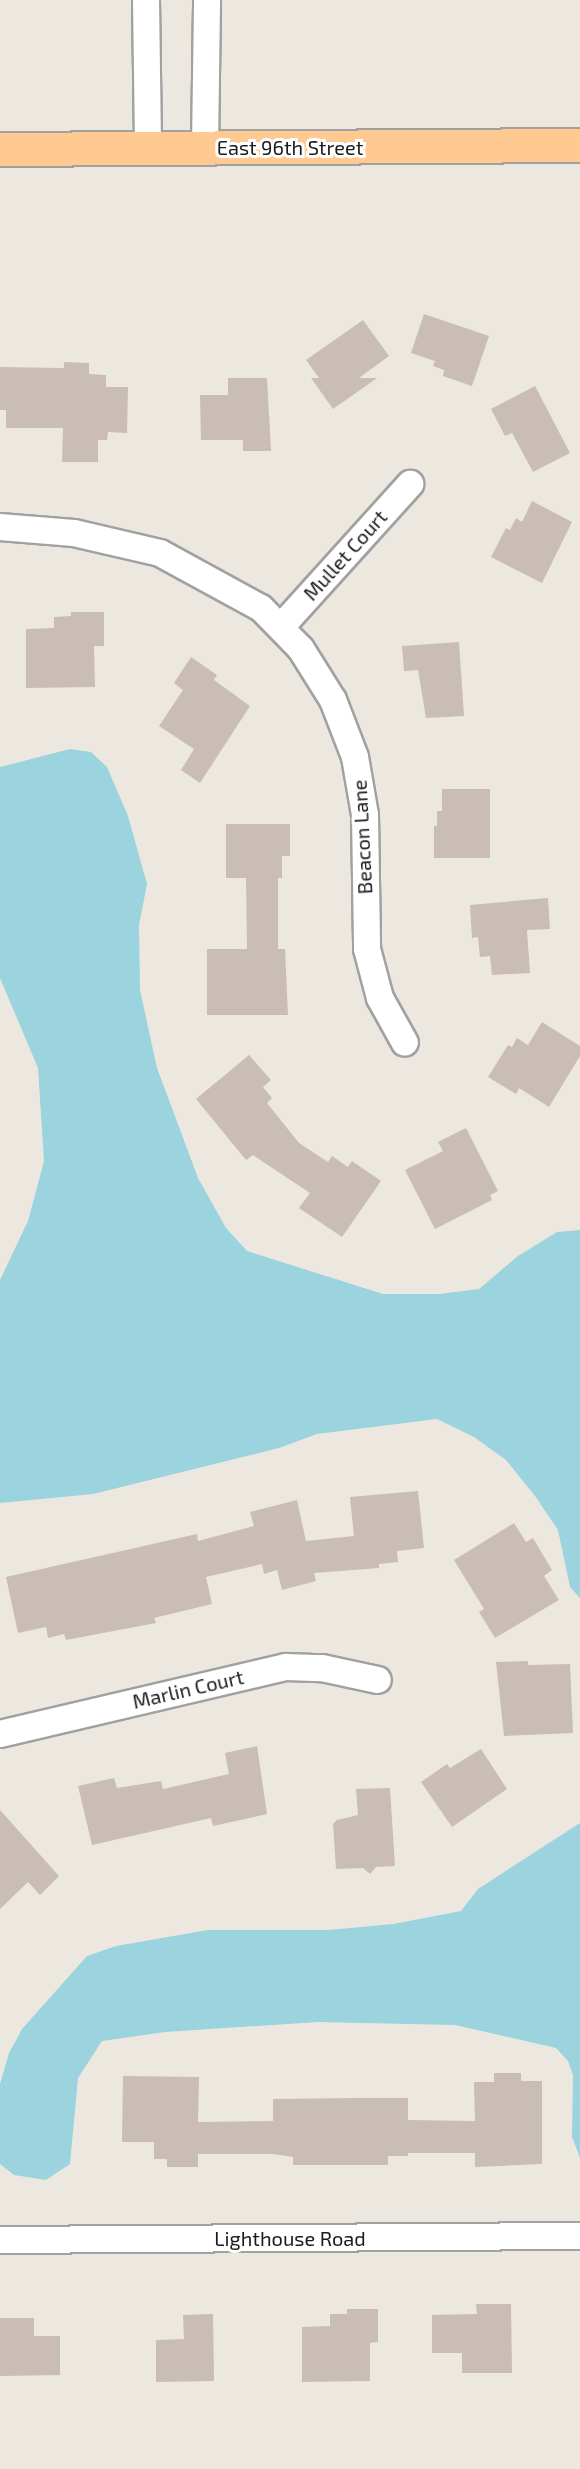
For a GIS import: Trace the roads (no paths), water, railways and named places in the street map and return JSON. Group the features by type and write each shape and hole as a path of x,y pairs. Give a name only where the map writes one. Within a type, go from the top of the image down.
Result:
{"main road":[{"name":"East 96th Street","path":"0,149 580,145"}],"street":[{"path":"146,0 148,148"},
{"path":"205,148 207,0"},
{"name":"Mullet Court","path":"281,627 410,484"},
{"name":"Beacon Lane","path":"0,527 74,533 160,553 240,594 281,627 326,686 354,757 364,815 367,949 381,998 405,1043"},
{"name":"Marlin Court","path":"0,1734 286,1667 322,1668 378,1680"},
{"name":"Lighthouse Road","path":"0,2240 580,2236"}],"water":[{"path":"70,749 91,752 107,767 128,816 147,884 139,925 140,990 157,1068 198,1178 226,1228 247,1251 383,1294 439,1294 479,1289 518,1256 557,1232 580,1230 580,1598 570,1587 558,1530 535,1496 506,1460 474,1437 437,1419 317,1434 279,1448 93,1494 0,1503 0,1280 28,1221 44,1161 38,1068 0,978 0,767"},
{"path":"580,1823 580,2158 572,2137 573,2075 568,2061 556,2048 455,2025 318,2022 165,2032 102,2041 78,2078 70,2164 46,2180 14,2175 0,2164 0,2084 9,2053 22,2029 87,1956 116,1946 208,1930 329,1930 393,1924 461,1911 478,1889"}]}
